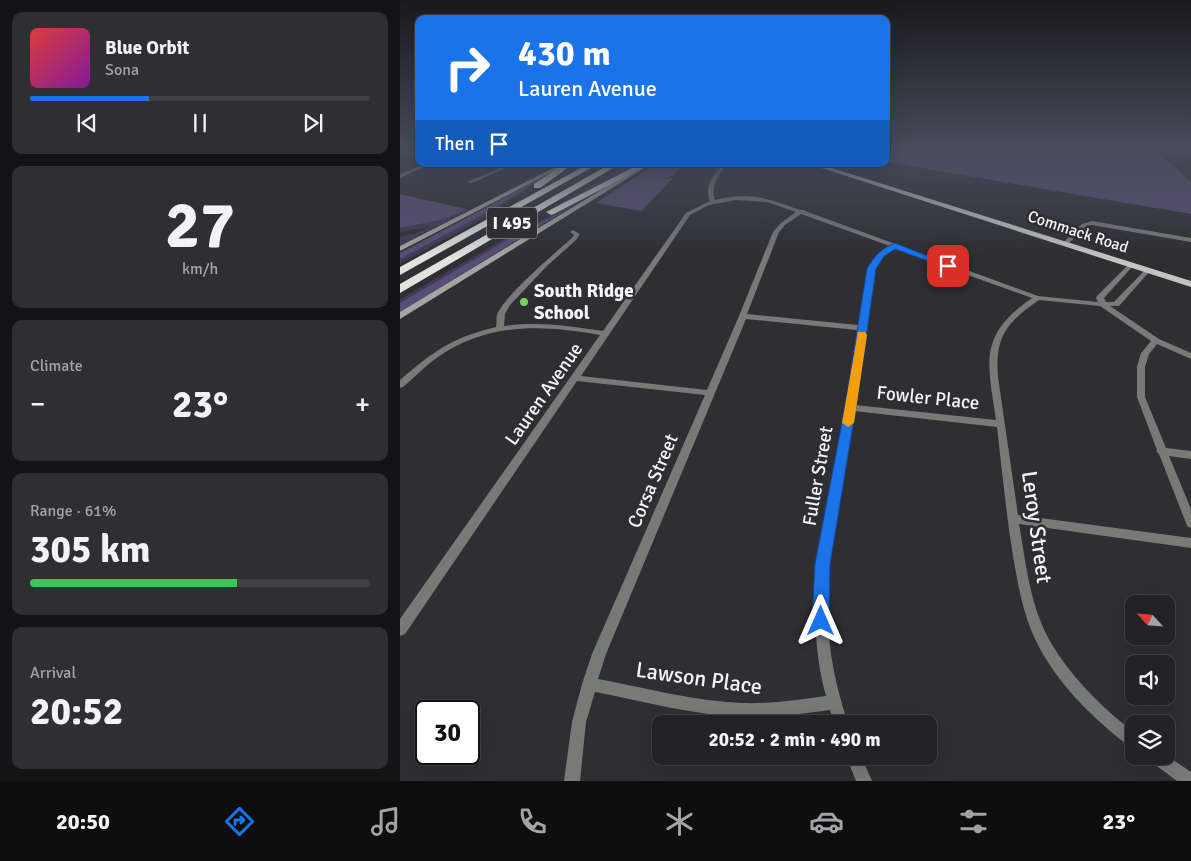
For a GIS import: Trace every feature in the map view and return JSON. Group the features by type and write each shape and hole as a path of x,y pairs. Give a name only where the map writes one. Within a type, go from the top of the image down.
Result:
{"highway":[{"path":"452,243 472,227 515,202 540,184"},
{"name":"I 495","path":"400,272 557,184"},
{"name":"I 495","path":"400,289 581,184"},
{"path":"429,272 606,184"}],"main road":[{"path":"400,249 525,184"},
{"path":"400,316 614,184"},
{"name":"Commack Road","path":"877,184 1191,284"}],"street":[{"path":"711,184 709,193 713,201"},
{"name":"Lauren Avenue","path":"400,630 688,214 713,201 752,198 768,200 1037,298 1063,298 1103,304"},
{"name":"Corsa Street","path":"572,781 579,722 599,654 743,316 776,232 783,224 802,211"},
{"path":"1065,244 1084,225 1092,223 1191,240"},
{"path":"500,327 501,314 506,304 574,239 577,234 574,232"},
{"name":"Fuller Street","path":"838,715 833,702 821,621 820,594 823,564 872,269 875,261 881,254 895,246"},
{"path":"1132,265 1100,298 1103,304 1156,341 1191,356"},
{"path":"1103,304 1116,304 1148,270"},
{"name":"Leroy Street","path":"1037,298 1006,323 994,350 995,382 1012,519 1026,598 1041,637 1063,670 1093,704 1125,733"},
{"path":"743,316 862,328"},
{"path":"400,384 435,355 455,343 500,327 530,324 550,325 606,334"},
{"path":"1156,341 1145,353 1140,382 1141,397 1191,523"},
{"path":"576,378 709,393"},
{"name":"Fowler Place","path":"850,407 1001,424"},
{"path":"1161,451 1191,455"},
{"path":"1012,519 1191,543"},
{"name":"Lawson Place","path":"590,684 710,706 758,710 792,708 833,702"},
{"path":"857,765 864,781"},
{"path":"1168,765 1190,781"}],"shaded area":[{"path":"530,184 534,184 480,220 400,264 400,253"},
{"path":"532,184 484,214 400,259 400,253"},
{"path":"593,184 601,184 547,211"},
{"path":"625,184 667,184 642,211 596,203"},
{"path":"1018,184 1191,184 1191,214"},
{"path":"400,194 466,209 445,219 400,228"},
{"path":"593,194 400,312 400,299 501,241"},
{"path":"466,209 470,210 400,245 400,237 430,227 400,232 400,228 445,219"},
{"path":"567,209 400,312 400,303 521,232"}],"slow traffic":[{"path":"848,423 861,335"}],"place":[{"name":"South Ridge School","path":"524,302"}],"route":[{"path":"821,621 820,594 823,564 872,269 875,261 881,254 895,246 948,266"}]}
